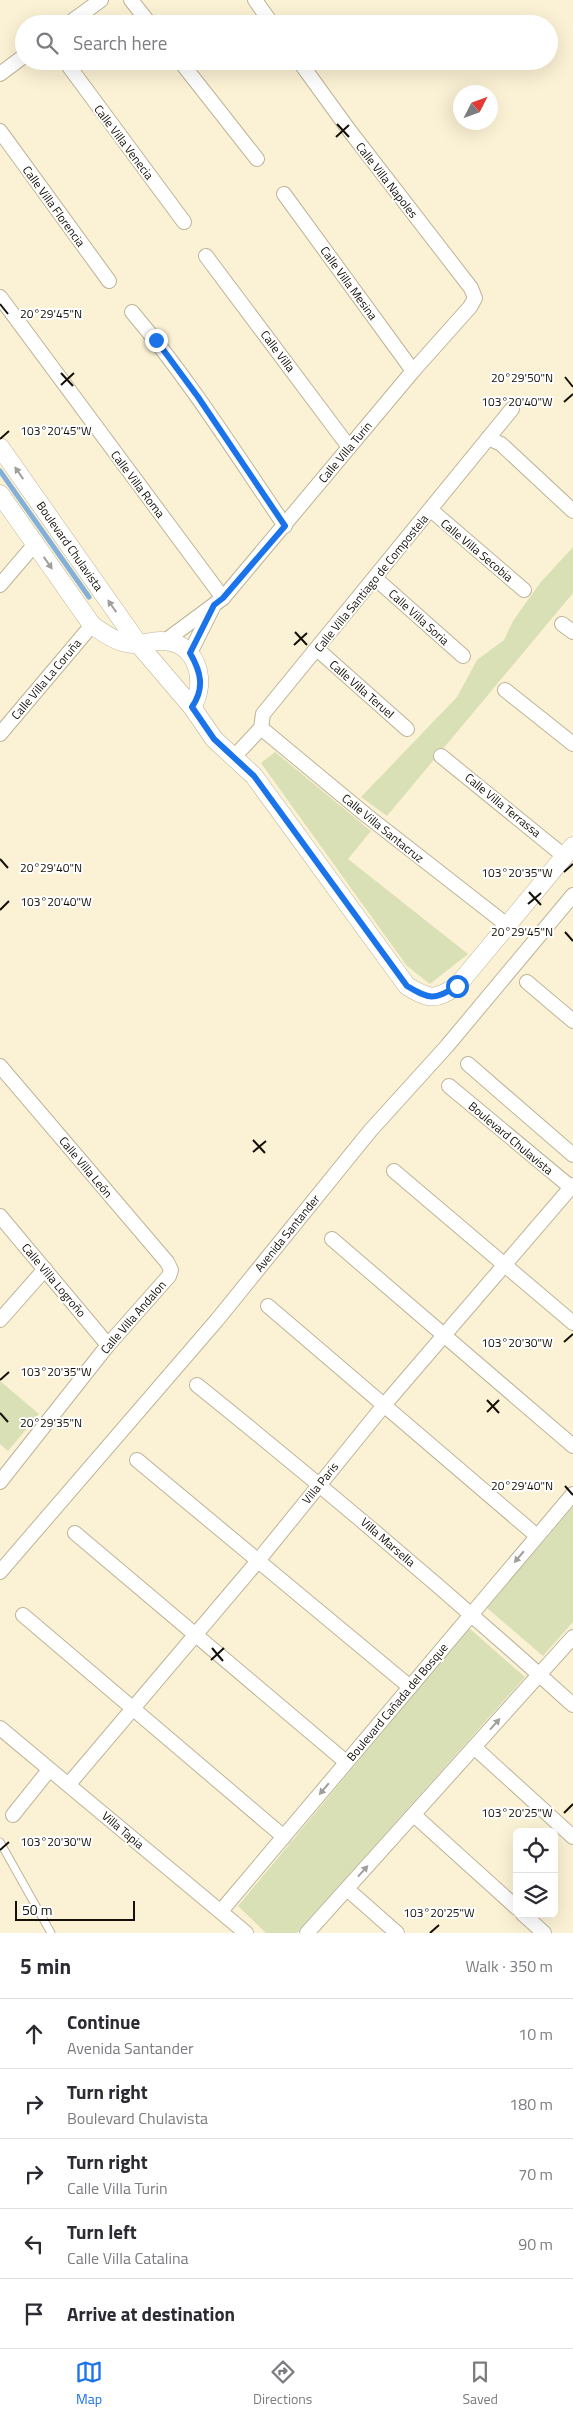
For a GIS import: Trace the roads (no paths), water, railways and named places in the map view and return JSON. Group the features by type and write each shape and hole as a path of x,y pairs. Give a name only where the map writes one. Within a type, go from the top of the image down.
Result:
{"street":[{"path":"80,15 101,0"},
{"path":"131,0 143,15"},
{"path":"255,0 266,15"},
{"path":"0,74 15,63"},
{"name":"Calle Villa Venecia","path":"72,70 184,222"},
{"path":"187,70 257,158"},
{"name":"Calle Villa Napoles","path":"306,70 349,130 471,288 475,298"},
{"name":"Calle Villa Florencia","path":"0,131 109,281"},
{"name":"Calle Villa Mesina","path":"284,194 413,371"},
{"name":"Calle Villa","path":"206,256 349,447"},
{"name":"Calle Villa Roma","path":"0,296 218,602"},
{"name":"Calle Villa Turin","path":"190,653 218,602 285,526 413,371 470,308 475,298"},
{"path":"132,312 156,340 198,397 285,526"},
{"name":"Calle Villa Santiago de Compostela","path":"233,758 261,728 263,714 512,409"},
{"path":"488,438 501,444 573,511"},
{"name":"Boulevard Chulavista","path":"0,447 140,646 192,707 214,739 254,776 407,986 426,997 442,996 457,986 507,925"},
{"path":"0,494 92,625 106,635 121,642 140,646 150,641 165,640 178,645 190,653 198,668 201,684 198,698 192,707"},
{"name":"Calle Villa Secobia","path":"431,510 524,590"},
{"path":"0,585 35,544"},
{"name":"Calle Villa Soria","path":"375,578 463,656"},
{"name":"Calle Villa Turin","path":"165,640 218,602"},
{"name":"Calle Villa La Coruña","path":"0,734 92,625"},
{"name":"Calle Villa Teruel","path":"317,649 407,729"},
{"path":"505,690 573,744"},
{"name":"Calle Villa Santacruz","path":"261,728 366,815 507,925"},
{"name":"Calle Villa Terrassa","path":"441,756 569,851"},
{"path":"507,925 569,851"},
{"name":"Avenida Santander","path":"0,1572 217,1320 370,1131 447,1046 573,894"},
{"path":"527,982 573,1021"},
{"path":"468,1064 573,1155"},
{"name":"Calle Villa León","path":"0,1066 167,1262 171,1270"},
{"name":"Boulevard Chulavista","path":"449,1086 572,1187"},
{"path":"394,1171 573,1323"},
{"name":"Villa Paris","path":"69,1784 257,1562 385,1404 572,1187"},
{"name":"Calle Villa Logroño","path":"0,1216 108,1345"},
{"path":"332,1239 573,1446"},
{"path":"0,1320 45,1269"},
{"name":"Calle Villa Andalon","path":"0,1482 108,1345 169,1276 171,1270"},
{"path":"268,1306 385,1404 537,1536"},
{"name":"Villa Marsella","path":"197,1385 319,1484 471,1614 573,1705"},
{"path":"138,1460 257,1562 410,1687"},
{"name":"Boulevard Cañada del Bosque","path":"221,1911 573,1494"},
{"path":"75,1533 346,1762"},
{"path":"23,1615 134,1707 284,1837"},
{"path":"307,1933 573,1637"},
{"name":"Villa Tapia","path":"0,1728 246,1933"},
{"path":"474,1747 573,1837"},
{"path":"13,1814 49,1770"},
{"path":"414,1815 513,1904"},
{"path":"347,1889 397,1933"},
{"path":"527,1918 544,1933"}],"lane":[{"path":"0,1842 51,1933"}],"waterway":[{"path":"0,471 89,597"}]}
